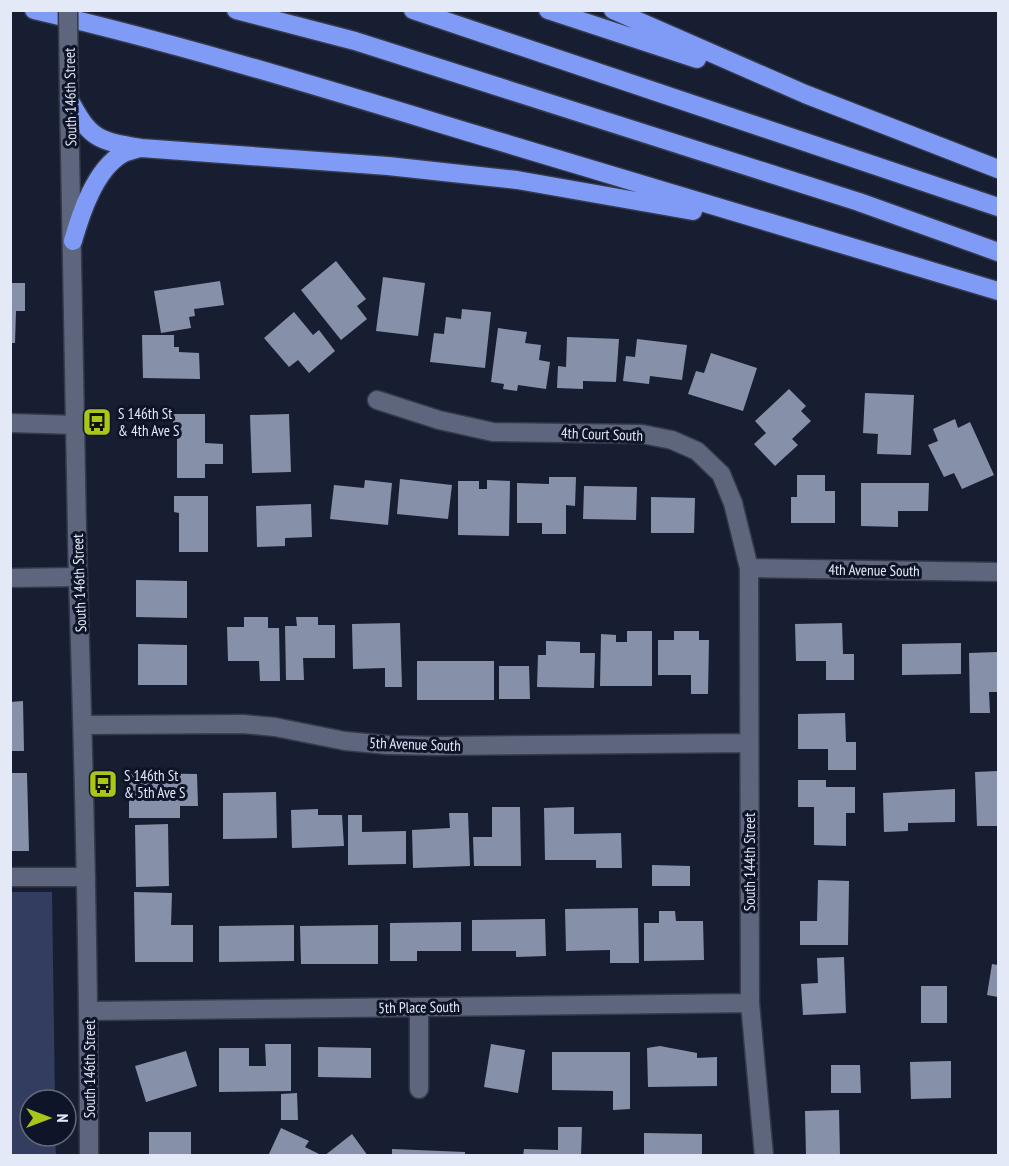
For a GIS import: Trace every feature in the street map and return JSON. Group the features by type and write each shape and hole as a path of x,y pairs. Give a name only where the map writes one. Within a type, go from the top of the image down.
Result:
{"highway":[{"path":"34,10 224,58 772,225 999,291"},
{"path":"236,10 355,41 859,202 999,252"},
{"path":"413,10 999,207"},
{"path":"548,10 805,94"},
{"path":"613,10 805,94 999,169"},
{"path":"69,99 80,119 94,135 108,142 141,148 388,166 517,180 772,225"},
{"path":"73,241 82,210 101,176 121,155 141,148"}],"street":[{"name":"South 146th Street","path":"68,10 78,577 87,877 89,1155"},
{"name":"4th Court South","path":"376,400 439,420 493,432 642,434 672,440 697,452 721,474 733,503 749,568"},
{"path":"10,423 76,425"},
{"name":"4th Avenue South","path":"749,568 999,572"},
{"name":"South 144th Street","path":"749,568 750,1004 764,1155"},
{"path":"10,578 78,577"},
{"name":"5th Avenue South","path":"84,725 243,724 345,741 388,745 748,743"},
{"path":"10,877 87,877"},
{"name":"5th Place South","path":"89,1011 750,1004"},
{"path":"419,1007 419,1089"}],"shaded area":[{"path":"10,892 52,892 55,1088 18,1088 18,1148 56,1148 56,1155 11,1155"}],"building":[{"path":"336,261 366,299 357,306 367,319 341,340 301,290"},
{"path":"383,277 425,283 418,336 376,331"},
{"path":"220,281 224,305 194,309 195,316 189,317 191,328 161,333 154,291"},
{"path":"10,283 25,283 25,311 16,311 15,343 10,343"},
{"path":"462,309 491,312 485,368 430,362 434,333 444,334 446,317 461,319"},
{"path":"294,312 313,335 319,330 335,351 309,373 298,360 289,367 264,338"},
{"path":"498,328 527,332 525,343 541,345 539,360 550,362 546,389 518,385 517,391 503,389 504,384 491,382"},
{"path":"142,335 174,335 174,347 179,347 179,352 199,353 200,379 143,378"},
{"path":"567,337 619,339 616,382 583,381 583,389 557,388 558,366 566,367"},
{"path":"637,339 687,345 682,380 650,376 649,384 623,381 626,356 635,357"},
{"path":"711,353 757,368 743,411 688,394 696,371 704,373"},
{"path":"789,389 806,406 801,411 811,421 792,439 798,445 775,466 754,444 766,433 755,421"},
{"path":"865,393 914,395 911,455 877,454 878,434 863,433"},
{"path":"173,414 205,414 205,443 223,444 223,464 205,464 205,478 177,478 177,433 173,433"},
{"path":"289,414 291,472 252,473 250,415"},
{"path":"955,419 958,428 970,422 994,475 962,489 954,473 944,477 928,445 938,441 933,429"},
{"path":"797,475 825,475 825,491 835,491 835,523 791,523 791,497 797,497"},
{"path":"549,477 576,477 575,506 566,505 566,534 542,534 542,523 517,523 517,483 549,484"},
{"path":"400,479 452,485 448,519 397,514"},
{"path":"365,480 392,483 388,525 330,519 334,485 364,488"},
{"path":"487,480 510,481 509,536 458,535 458,481 479,481 479,489 487,489"},
{"path":"861,483 929,483 928,511 898,511 898,527 861,526"},
{"path":"584,486 637,487 636,520 583,519"},
{"path":"174,496 208,496 208,552 179,552 179,513 174,512"},
{"path":"651,497 695,498 694,533 651,533"},
{"path":"311,504 312,537 285,538 285,546 257,547 256,506"},
{"path":"136,580 187,581 187,618 136,617"},
{"path":"244,617 268,617 268,628 279,628 280,681 260,681 259,661 228,661 227,627 244,627"},
{"path":"296,617 318,617 318,625 335,625 335,658 303,658 304,680 286,680 285,626 297,626"},
{"path":"400,623 402,687 385,687 385,668 353,669 352,624"},
{"path":"842,623 843,654 854,654 854,680 826,680 826,661 796,661 795,624"},
{"path":"627,631 652,631 652,686 600,686 601,634 616,635 616,642 627,642"},
{"path":"674,631 699,631 699,640 709,640 708,694 691,694 691,675 658,675 658,640 674,640"},
{"path":"546,641 580,642 580,653 595,653 594,688 537,687 538,655 546,655"},
{"path":"961,643 961,674 902,675 902,644"},
{"path":"138,644 187,645 187,685 138,685"},
{"path":"998,652 998,692 989,692 990,713 970,713 969,653"},
{"path":"417,661 494,661 494,700 417,700"},
{"path":"499,666 529,666 530,699 499,699"},
{"path":"23,701 24,751 10,751 10,702"},
{"path":"845,713 846,742 856,742 856,770 828,770 828,749 798,749 798,714"},
{"path":"998,771 998,826 977,826 975,772"},
{"path":"10,773 27,773 29,851 10,851"},
{"path":"129,773 197,774 198,806 180,806 180,818 129,818"},
{"path":"798,780 826,780 826,787 855,787 855,813 846,813 846,846 814,845 814,807 798,807"},
{"path":"955,789 955,822 908,823 908,831 884,832 883,793"},
{"path":"276,792 277,838 223,839 223,793"},
{"path":"492,807 520,807 521,866 474,866 473,837 492,837"},
{"path":"574,807 574,834 621,833 622,868 596,868 596,860 545,860 544,808"},
{"path":"318,809 318,815 342,815 344,846 292,848 291,810"},
{"path":"449,813 468,813 470,866 413,868 412,830 450,828"},
{"path":"348,815 362,815 362,832 406,831 406,864 348,865"},
{"path":"168,824 169,886 136,887 135,825"},
{"path":"652,865 690,866 690,886 652,886"},
{"path":"818,880 849,881 848,945 800,945 800,921 817,921"},
{"path":"134,892 172,893 171,925 193,925 193,962 135,962"},
{"path":"638,908 639,963 610,963 610,950 566,951 565,909"},
{"path":"659,911 675,911 676,921 703,921 704,960 644,961 644,923 659,923"},
{"path":"545,919 546,956 516,957 516,951 472,951 472,920"},
{"path":"461,922 461,951 417,951 417,961 390,961 390,923"},
{"path":"294,925 294,961 219,962 219,926"},
{"path":"378,925 378,964 301,964 300,926"},
{"path":"844,957 846,1013 803,1015 801,984 818,983 817,958"},
{"path":"992,964 998,965 998,997 987,995"},
{"path":"921,986 947,986 947,1023 921,1023"},
{"path":"265,1044 291,1044 291,1091 219,1092 219,1048 249,1048 249,1066 266,1066"},
{"path":"491,1044 525,1050 518,1093 484,1087"},
{"path":"660,1046 697,1053 697,1058 717,1057 717,1086 648,1087 647,1048"},
{"path":"318,1047 371,1048 371,1078 318,1077"},
{"path":"186,1051 197,1086 146,1102 135,1066"},
{"path":"552,1052 630,1052 630,1109 613,1110 613,1091 552,1090"},
{"path":"951,1061 951,1098 911,1099 910,1062"},
{"path":"831,1065 860,1065 861,1093 831,1093"},
{"path":"297,1093 298,1120 281,1120 281,1094"},
{"path":"839,1110 840,1156 806,1156 805,1111"},
{"path":"558,1127 582,1127 581,1156 523,1156 524,1149 558,1150"},
{"path":"281,1128 309,1141 305,1147 323,1156 268,1156"},
{"path":"149,1132 191,1132 191,1156 149,1156"},
{"path":"644,1133 702,1134 702,1156 644,1156"},
{"path":"352,1134 368,1156 324,1156"},
{"path":"392,1149 465,1152 465,1156 392,1156"}],"place":[{"name":"S 146th St & 4th Ave S","path":"97,422"},
{"name":"S 146th St & 5th Ave S","path":"103,784"}]}
